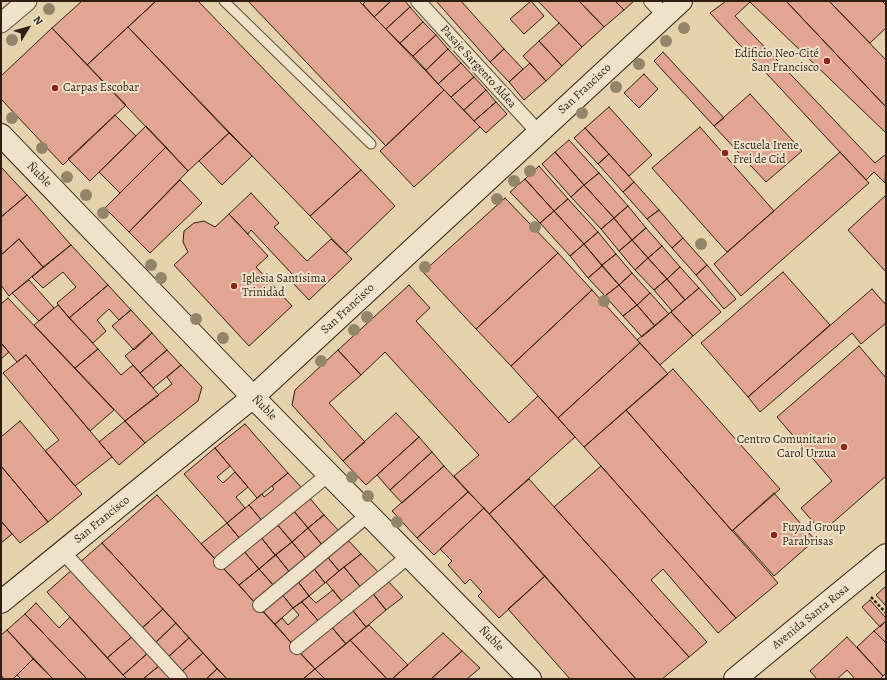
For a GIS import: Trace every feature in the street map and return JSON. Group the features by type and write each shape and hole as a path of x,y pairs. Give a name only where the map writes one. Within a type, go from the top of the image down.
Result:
{"main road":[{"name":"San Francisco","path":"1,602 253,397 538,132 658,8 680,1"},
{"name":"Ñuble","path":"1,135 253,397 530,679"},
{"name":"Avenida Santa Rosa","path":"735,679 886,555"}],"street":[{"path":"1,23 27,1"},
{"name":"Pasaje Sargento Aldea","path":"418,1 538,132"},
{"path":"221,562 329,474"},
{"path":"260,605 369,514"},
{"path":"63,552 180,679"},
{"path":"297,647 409,556"}],"lane":[{"path":"224,1 371,144"}],"path":[{"path":"874,600 886,613"}],"building":[{"path":"82,1 156,1 87,65 52,28"},
{"path":"156,1 198,1 361,170 310,216 128,27"},
{"path":"248,1 359,1 444,90 386,146"},
{"path":"366,1 391,1 374,17 363,4"},
{"path":"391,1 405,1 410,7 386,29 374,17"},
{"path":"436,1 461,1 504,49 490,62"},
{"path":"531,1 544,16 524,34 510,19"},
{"path":"538,1 579,1 604,27 582,47"},
{"path":"615,1 624,10 604,27 580,2"},
{"path":"615,1 634,1 624,10"},
{"name":"Edificio Neo-Cité San Francisco","path":"726,1 786,1 886,107 886,133 750,2 735,16 875,163 886,154 885,183 874,172 866,180 710,13"},
{"path":"786,1 829,1 886,60 886,107"},
{"path":"829,1 882,1 886,5 886,28 870,43"},
{"path":"410,7 423,22 400,43 386,29"},
{"path":"423,22 436,35 413,56 400,43"},
{"path":"559,23 582,47 562,66 539,41"},
{"path":"128,27 229,133 188,171 87,65"},
{"name":"Carpas Escobar","path":"52,28 126,105 63,165 1,99 1,76"},
{"path":"436,35 448,49 426,70 413,56"},
{"path":"539,41 562,66 546,81 523,56"},
{"path":"448,49 461,63 438,84 426,70"},
{"path":"504,49 523,69 509,82 490,62"},
{"path":"663,52 724,118 714,126 654,61"},
{"path":"461,63 474,77 451,97 438,84"},
{"path":"530,63 546,81 524,100 509,82"},
{"path":"644,74 658,89 639,108 624,93"},
{"path":"474,77 486,90 464,110 451,97"},
{"path":"444,90 480,127 414,187 380,151"},
{"path":"486,90 496,102 474,121 464,110"},
{"path":"750,94 802,151 766,182 714,126"},
{"path":"496,102 507,114 486,133 474,121"},
{"path":"609,107 652,155 629,176 585,128"},
{"path":"115,115 136,136 90,181 68,159"},
{"path":"146,126 166,147 120,193 99,172"},
{"path":"700,127 774,211 727,252 652,168"},
{"path":"585,128 609,154 598,164 574,138"},
{"path":"229,133 252,156 222,185 199,161"},
{"path":"569,140 599,173 584,185 555,152"},
{"path":"166,147 188,171 129,232 105,208"},
{"path":"555,152 584,185 571,197 542,164"},
{"path":"840,152 869,183 741,296 714,264"},
{"path":"609,154 634,182 623,192 598,164"},
{"path":"539,166 568,199 554,211 525,179"},
{"path":"1,167 27,195 1,217"},
{"path":"361,170 395,206 346,253 310,216"},
{"path":"599,173 628,206 614,218 584,185"},
{"path":"525,179 554,211 540,223 510,192"},
{"path":"180,180 202,203 150,253 129,232"},
{"path":"634,182 659,210 647,219 623,192"},
{"path":"584,185 614,218 601,229 571,197"},
{"path":"251,193 279,223 274,227 307,261 331,239 352,259 309,300 289,279 293,275 251,230 248,234 229,214"},
{"path":"27,195 71,245 43,267 19,239 1,255 1,217"},
{"path":"886,195 886,272 848,230"},
{"path":"505,198 558,253 476,329 423,272"},
{"path":"568,199 598,232 584,244 554,211"},
{"path":"628,206 646,228 632,240 614,218"},
{"path":"659,210 683,238 672,248 647,219"},
{"path":"554,211 584,244 570,256 540,223"},
{"name":"Iglesia Santísima Trinidad","path":"229,214 268,256 256,267 292,306 249,346 174,265 188,252 183,242 184,231 194,223 204,221 215,227"},
{"path":"614,218 632,240 619,251 601,229"},
{"path":"646,228 662,246 648,258 632,240"},
{"path":"598,232 616,254 602,265 584,244"},
{"path":"683,238 707,265 696,275 672,248"},
{"path":"19,239 43,267 9,296 1,285 1,255"},
{"path":"632,240 648,258 635,270 619,251"},
{"path":"584,244 602,266 588,278 570,256"},
{"path":"71,245 108,285 69,318 57,303 76,287 63,272 43,288 32,277"},
{"path":"662,246 680,267 667,279 648,258"},
{"path":"558,253 592,290 511,366 476,329"},
{"path":"616,254 632,273 619,285 602,265"},
{"path":"648,258 667,279 654,290 635,270"},
{"path":"707,265 736,299 724,309 696,275"},
{"path":"602,266 619,285 605,296 588,278"},
{"path":"680,267 699,288 685,300 667,279"},
{"path":"783,272 830,325 748,397 701,343"},
{"path":"632,273 650,293 637,305 619,285"},
{"path":"667,279 685,300 672,311 654,290"},
{"path":"29,280 54,308 39,321 12,293"},
{"path":"108,285 131,310 119,320 109,309 97,320 106,331 93,343 69,318"},
{"path":"409,285 430,308 416,321 509,423 538,396 575,437 489,514 454,476 479,455 385,352 361,375 338,350"},
{"path":"619,285 637,305 623,316 605,296"},
{"path":"699,288 721,312 693,336 671,312"},
{"path":"872,289 886,305 886,323 861,344 852,333 760,412 748,397"},
{"path":"592,290 640,343 558,418 511,366"},
{"path":"650,293 669,314 655,326 637,305"},
{"path":"8,298 114,410 90,431 26,355 17,362 1,343 1,304"},
{"path":"58,305 98,349 75,368 34,325"},
{"path":"637,305 655,326 642,337 623,316"},
{"path":"131,310 152,333 134,350 112,326"},
{"path":"671,312 693,336 660,365 637,340"},
{"path":"152,333 167,350 140,373 125,356"},
{"path":"1,343 9,352 1,359"},
{"path":"640,343 668,374 584,447 558,418"},
{"name":"Centro Comunitario Carol Urzua","path":"859,346 886,378 886,476 822,532 801,508 832,481 777,417"},
{"path":"98,349 121,375 133,365 159,395 125,421 75,368"},
{"path":"167,350 181,365 153,388 140,373"},
{"path":"338,350 361,375 329,403 365,442 343,461 292,405 295,390"},
{"path":"26,355 112,457 75,486 45,451 59,440 3,373"},
{"path":"181,365 202,387 198,401 145,443 125,421 172,384 167,377"},
{"path":"673,369 780,489 732,531 626,410"},
{"path":"626,410 778,583 736,618 584,447"},
{"path":"396,413 419,437 366,485 343,461"},
{"path":"20,421 82,494 48,522 1,466 1,437"},
{"path":"125,421 145,443 119,465 99,442"},
{"path":"245,424 288,473 257,498 215,448"},
{"path":"419,437 432,452 390,490 377,475"},
{"path":"215,448 230,466 217,477 223,483 235,472 248,487 236,497 245,508 227,523 184,474"},
{"path":"432,452 444,466 402,503 390,490"},
{"path":"1,466 48,522 20,543 1,521"},
{"path":"444,466 468,492 417,538 392,511"},
{"path":"601,466 736,618 718,633 663,569 651,580 707,642 689,657 554,507"},
{"path":"288,473 303,489 263,522 249,505 262,494 264,497 274,489 272,486"},
{"path":"529,479 689,657 662,679 636,679 489,514"},
{"path":"468,492 484,508 434,555 417,538"},
{"name":"Fuyad Group Parabrisas","path":"774,493 815,540 774,576 733,530"},
{"path":"157,495 315,669 303,679 227,679 102,543"},
{"path":"308,496 324,515 308,528 292,509"},
{"path":"249,505 263,522 241,540 227,523"},
{"path":"484,508 545,576 499,618 478,596 482,592 470,579 465,584 448,565 452,561 440,549"},
{"path":"292,509 308,528 292,542 276,523"},
{"path":"324,515 341,533 324,547 308,528"},
{"path":"1,521 12,534 1,543"},
{"path":"227,523 241,540 216,560 201,544"},
{"path":"276,523 292,542 275,555 260,536"},
{"path":"308,528 324,547 308,561 292,542"},
{"path":"260,536 275,555 259,569 243,550"},
{"path":"346,538 361,554 339,571 325,554"},
{"path":"292,542 308,561 291,574 276,555"},
{"path":"102,543 163,609 141,629 79,563"},
{"path":"243,550 259,569 239,585 222,567"},
{"path":"325,554 339,571 325,583 312,566"},
{"path":"361,554 382,576 363,590 344,567"},
{"path":"276,555 291,574 275,587 259,569"},
{"path":"312,566 325,583 309,596 296,579"},
{"path":"344,567 363,590 345,605 326,582"},
{"path":"73,569 134,635 107,658 47,592"},
{"path":"259,569 275,587 256,604 239,585"},
{"path":"545,576 636,679 570,679 508,609"},
{"path":"385,578 403,597 386,610 370,590"},
{"path":"296,579 309,596 293,608 280,592"},
{"path":"886,586 886,606 876,595"},
{"path":"333,590 345,605 322,625 302,602 309,596 316,603"},
{"path":"370,590 386,610 366,627 350,607"},
{"path":"280,592 293,608 275,624 260,608"},
{"path":"870,600 886,618 886,621 880,627 862,607"},
{"path":"302,602 322,625 295,647 275,624 282,618 288,625 299,615 293,608"},
{"path":"36,603 59,628 70,617 127,679 87,679 25,614"},
{"path":"350,607 366,627 346,644 329,624"},
{"path":"163,609 176,623 154,644 141,629"},
{"path":"25,614 87,679 53,679 7,630"},
{"path":"886,621 886,643 874,631"},
{"path":"176,623 189,638 167,658 154,644"},
{"path":"329,624 346,644 315,669 297,650"},
{"path":"369,625 408,665 392,679 387,679 350,640"},
{"path":"7,630 33,659 13,679 4,679 1,675 1,635"},
{"path":"874,631 886,643 886,673 883,676 857,647"},
{"path":"443,633 462,651 431,679 392,679"},
{"path":"134,635 149,652 123,675 107,658"},
{"path":"847,637 883,676 880,679 855,679 847,670 837,679 817,679 810,671"},
{"path":"189,638 203,653 180,673 167,658"},
{"path":"350,640 387,679 325,679 315,669"},
{"path":"462,651 480,668 467,679 431,679"},
{"path":"149,652 160,665 143,679 127,679 123,675"},
{"path":"203,653 217,669 206,679 185,679 180,673"},
{"path":"33,659 53,679 21,679 17,675"},
{"path":"160,665 172,679 143,679"},
{"path":"217,669 227,679 206,679"},
{"path":"315,669 325,679 303,679"}],"place":[{"name":"Edificio Neo-Cité San Francisco","path":"827,61"},
{"name":"Carpas Escobar","path":"55,88"},
{"name":"Escuela Irene Frei de Cid","path":"725,153"},
{"name":"Iglesia Santísima Trinidad","path":"234,286"},
{"name":"Centro Comunitario Carol Urzua","path":"844,447"},
{"name":"Fuyad Group Parabrisas","path":"774,535"}]}
